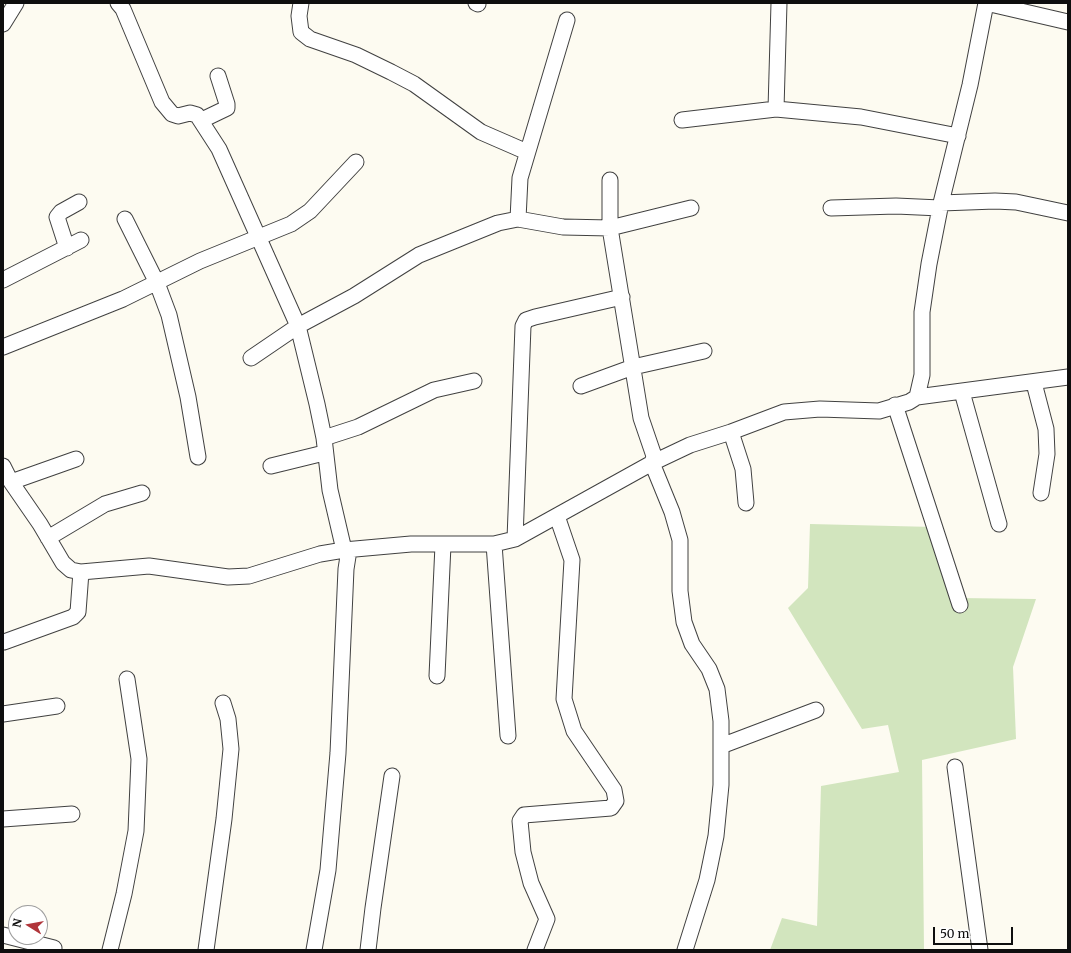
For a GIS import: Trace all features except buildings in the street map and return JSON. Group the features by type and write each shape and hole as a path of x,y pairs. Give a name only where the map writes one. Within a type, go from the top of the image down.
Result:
{"street":[{"path":"3,24 16,3"},
{"path":"118,3 123,9 162,102 172,114 178,116 190,113 197,115 202,120 219,149 298,326 303,343 324,445 330,490 347,550 338,753 328,870 314,950"},
{"path":"301,3 299,16 300,32 310,39 356,55 391,72 414,84 481,132 527,152"},
{"path":"776,109 779,3"},
{"path":"917,397 922,375 922,312 940,206 958,136 986,3 1068,22"},
{"path":"518,219 520,178 567,20"},
{"path":"202,120 226,108 227,104 218,76"},
{"path":"682,120 776,109 861,117 958,136"},
{"path":"3,347 124,299 200,261 291,224 310,211 356,162"},
{"path":"610,180 610,228 641,418 654,456 652,464 672,512 680,540 680,591 684,622 692,644 709,669 717,689 721,721 721,785 716,836 707,880 685,950"},
{"path":"831,208 940,206 995,201 1016,202 1068,212"},
{"path":"67,248 57,217 61,212 79,202"},
{"path":"251,358 298,326 354,296 419,255 483,229 518,219 563,227 610,228 691,208"},
{"path":"125,219 157,283 169,315 188,397 198,456"},
{"path":"3,280 81,240"},
{"path":"515,539 522,326 526,320 535,316 622,297"},
{"path":"581,386 633,367 704,351"},
{"path":"3,466 11,482 63,563 71,570 81,572 149,566 228,577 249,576 320,554 347,550 410,544 494,544 515,539 652,464 690,445 731,432 784,412 820,409 879,410 910,402 917,397 1034,383 1068,377"},
{"path":"271,466 324,445 434,390 474,381"},
{"path":"1034,383 1046,429 1046,454 1041,493"},
{"path":"962,392 999,524"},
{"path":"895,405 960,605"},
{"path":"731,432 743,469 746,503"},
{"path":"11,482 76,459"},
{"path":"48,538 105,504 142,493"},
{"path":"535,950 547,919 531,883 523,852 520,821 524,816 611,808 616,801 614,790 574,731 564,699 572,560 557,516"},
{"path":"494,544 508,736"},
{"path":"437,676 442,545"},
{"path":"4,642 73,617 78,612 81,572"},
{"path":"110,950 124,894 136,832 139,759 127,679"},
{"path":"206,950 224,819 231,749 228,719 223,703"},
{"path":"3,714 57,706"},
{"path":"721,746 816,710"},
{"path":"955,766 980,950"},
{"path":"368,950 392,776"},
{"path":"3,819 72,814"},
{"path":"3,935 54,948"}],"green space":[{"path":"810,524 934,527 959,598 1036,599 1013,667 1016,739 922,760 924,950 770,950 782,918 817,926 821,786 899,772 888,725 862,729 788,608 808,588"}]}
